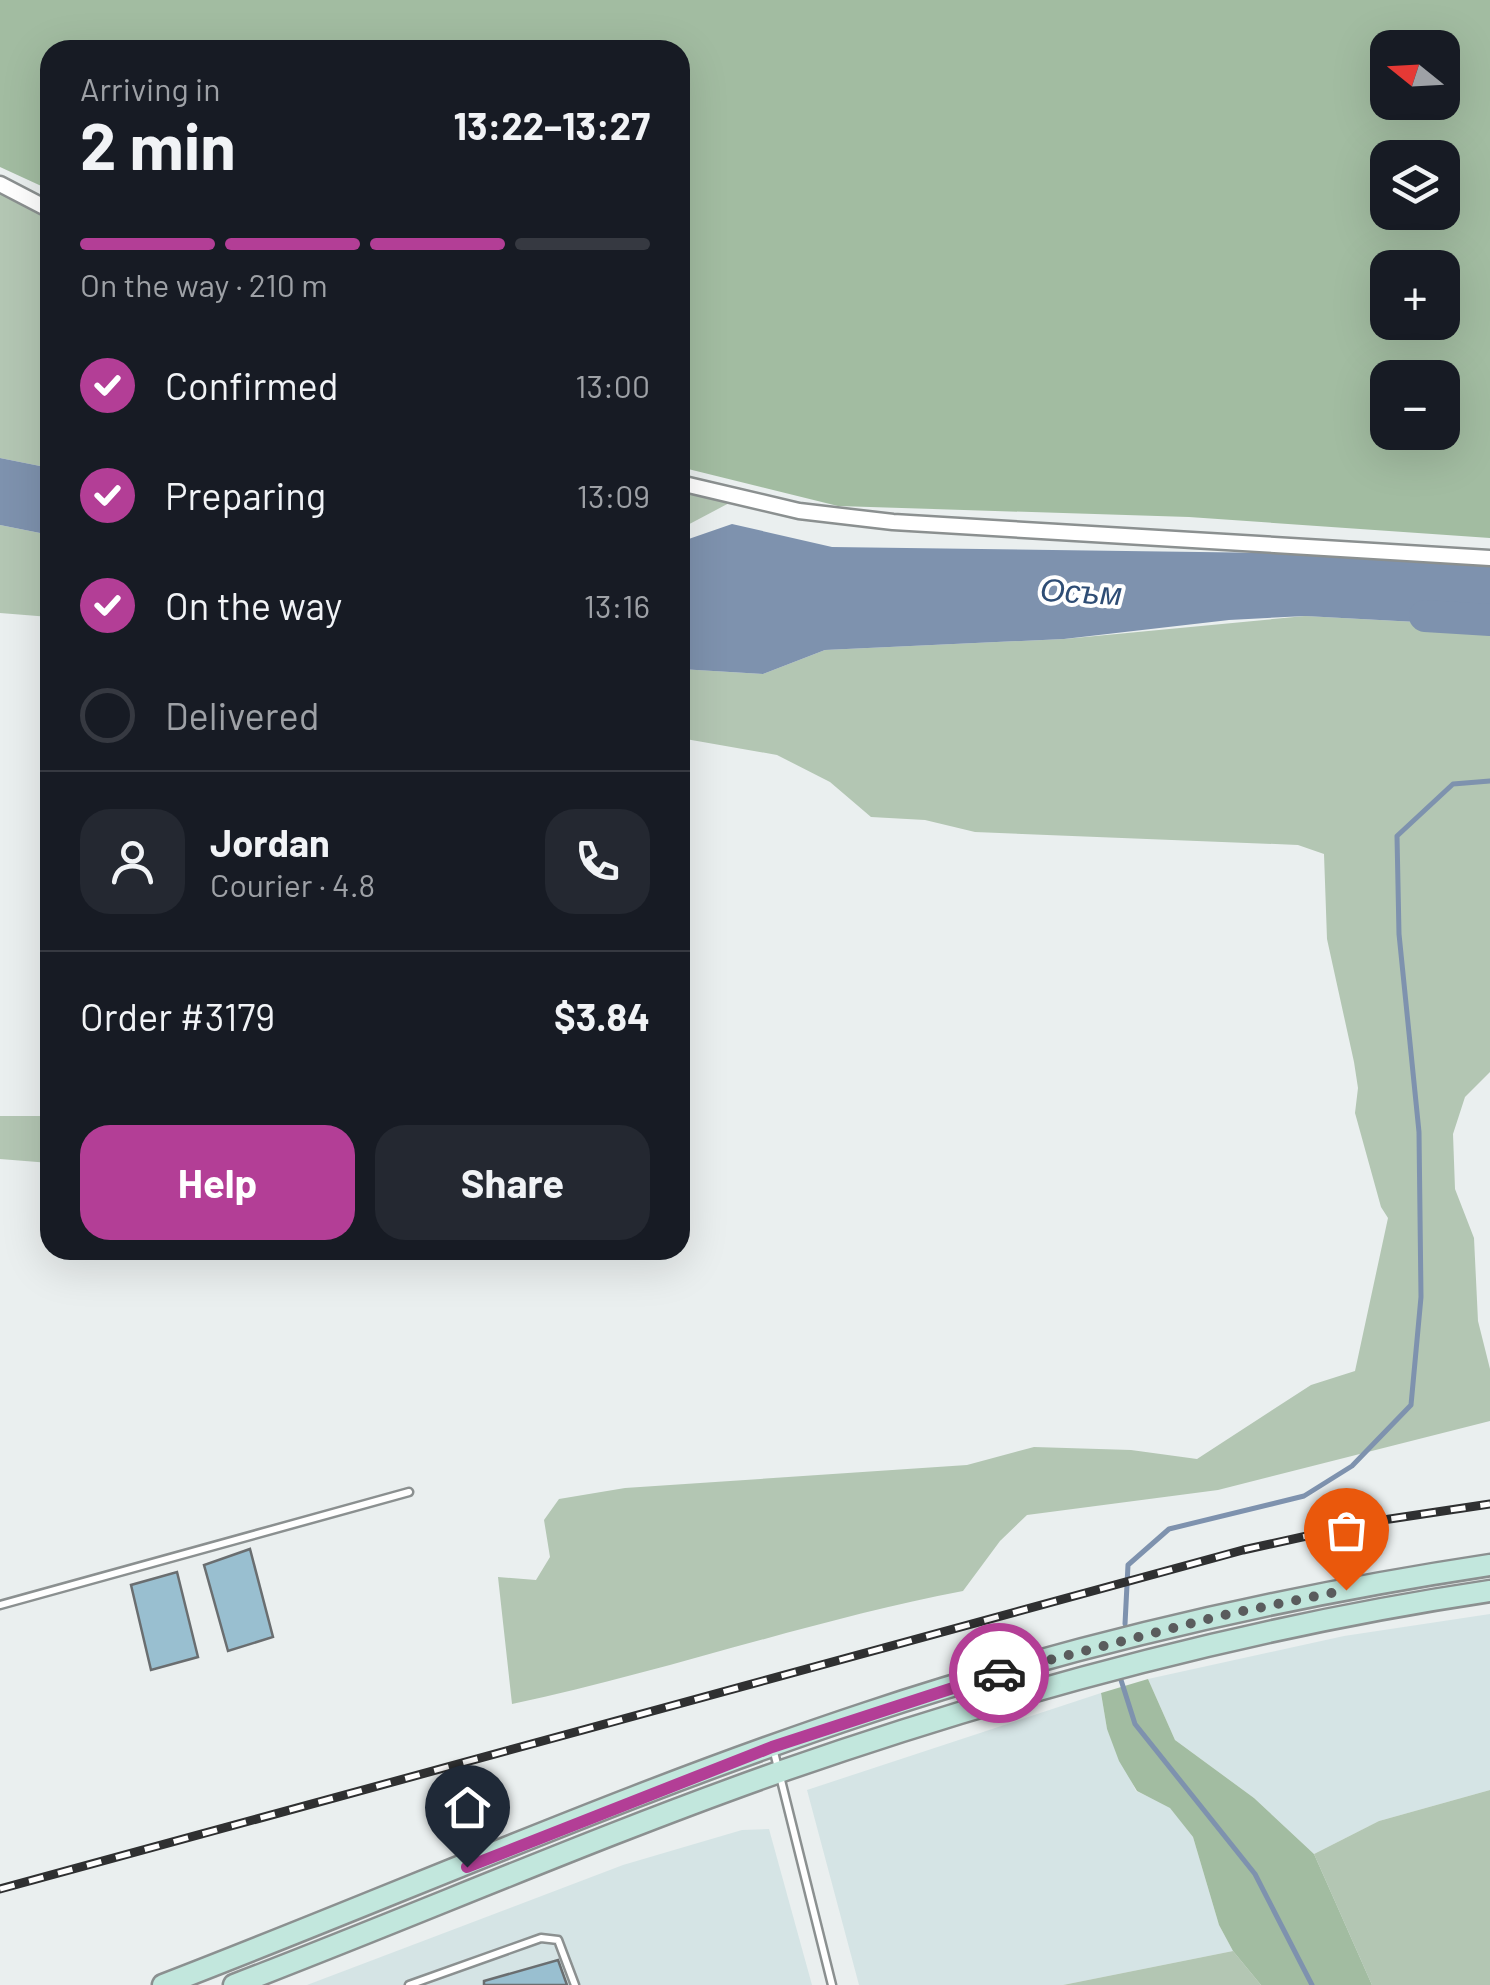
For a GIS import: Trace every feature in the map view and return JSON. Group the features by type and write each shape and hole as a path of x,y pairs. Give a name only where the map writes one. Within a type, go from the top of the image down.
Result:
{"main road":[{"path":"163,1985 772,1747 956,1685 1090,1648 1298,1600 1490,1566"},
{"path":"234,1985 780,1772 963,1712 1226,1640 1490,1591"}],"street":[{"path":"0,184 40,205"},
{"path":"690,485 799,511 894,522 1490,558"}],"lane":[{"path":"0,1606 410,1492"},
{"path":"772,1747 832,1985"},
{"path":"409,1985 542,1938 558,1940 566,1952 575,1985"}],"shaded area":[{"path":"1490,1614 1490,1790 1379,1821 1314,1854 1254,1798 1175,1740 1148,1679 1344,1636"},
{"path":"1101,1693 1107,1729 1136,1791 1170,1807 1193,1837 1219,1925 1233,1951 1063,1985 859,1985 807,1790"},
{"path":"769,1829 812,1985 307,1985 623,1865 742,1830"}],"green space":[{"path":"0,0 1490,0 1490,538 1189,517 838,506 690,469 690,40 40,40 40,185 0,167"},
{"path":"0,183 40,202 40,466 0,458"},
{"path":"690,489 733,501 690,524"},
{"path":"0,525 40,533 40,616 0,613"},
{"path":"1305,616 1435,623 1490,616 1490,1072 1465,1097 1453,1134 1455,1189 1474,1238 1478,1321 1490,1369 1490,1421 1218,1490 1027,1515 1000,1541 963,1591 850,1616 512,1704 498,1577 536,1580 550,1557 544,1520 559,1499 625,1488 967,1465 1034,1447 1131,1450 1197,1459 1311,1385 1355,1371 1388,1218 1381,1207 1355,1113 1358,1088 1354,1062 1327,939 1324,854 1298,845 975,832 925,820 871,817 830,782 777,755 690,740 690,670 763,674 825,650 1064,639"},
{"path":"0,1116 40,1116 40,1162 0,1159"},
{"path":"1148,1679 1175,1740 1254,1798 1314,1854 1372,1985 1261,1985 1233,1951 1219,1925 1193,1837 1170,1808 1137,1791 1119,1761 1107,1729 1101,1693"},
{"path":"1490,1790 1490,1985 1372,1985 1314,1854 1379,1821"},
{"path":"1233,1951 1261,1985 1063,1985"}],"water":[{"path":"0,458 40,466 40,533 0,525"},
{"path":"732,524 832,547 1339,554 1490,564 1490,616 1435,623 1305,616 1229,620 1064,639 825,650 763,674 690,670 690,539"}],"building":[{"path":"250,1549 273,1637 228,1651 204,1565"},
{"path":"177,1572 198,1657 151,1670 131,1585"},
{"path":"558,1960 567,1985 484,1985 484,1981"}],"waterway":[{"name":"Осъм","path":"1425,616 1490,620"},
{"path":"1125,1624 1128,1565 1169,1529 1304,1496 1352,1466 1411,1405 1421,1297 1419,1132 1399,934 1397,836 1453,784 1490,781"},
{"path":"1121,1680 1135,1724 1255,1874 1312,1985"}],"railway":[{"path":"0,1889 1243,1550 1370,1522 1490,1504"}],"way so far":[{"path":"999,1673 1224,1615 1346,1590"}],"route":[{"path":"467,1867 772,1747 999,1673"}]}
